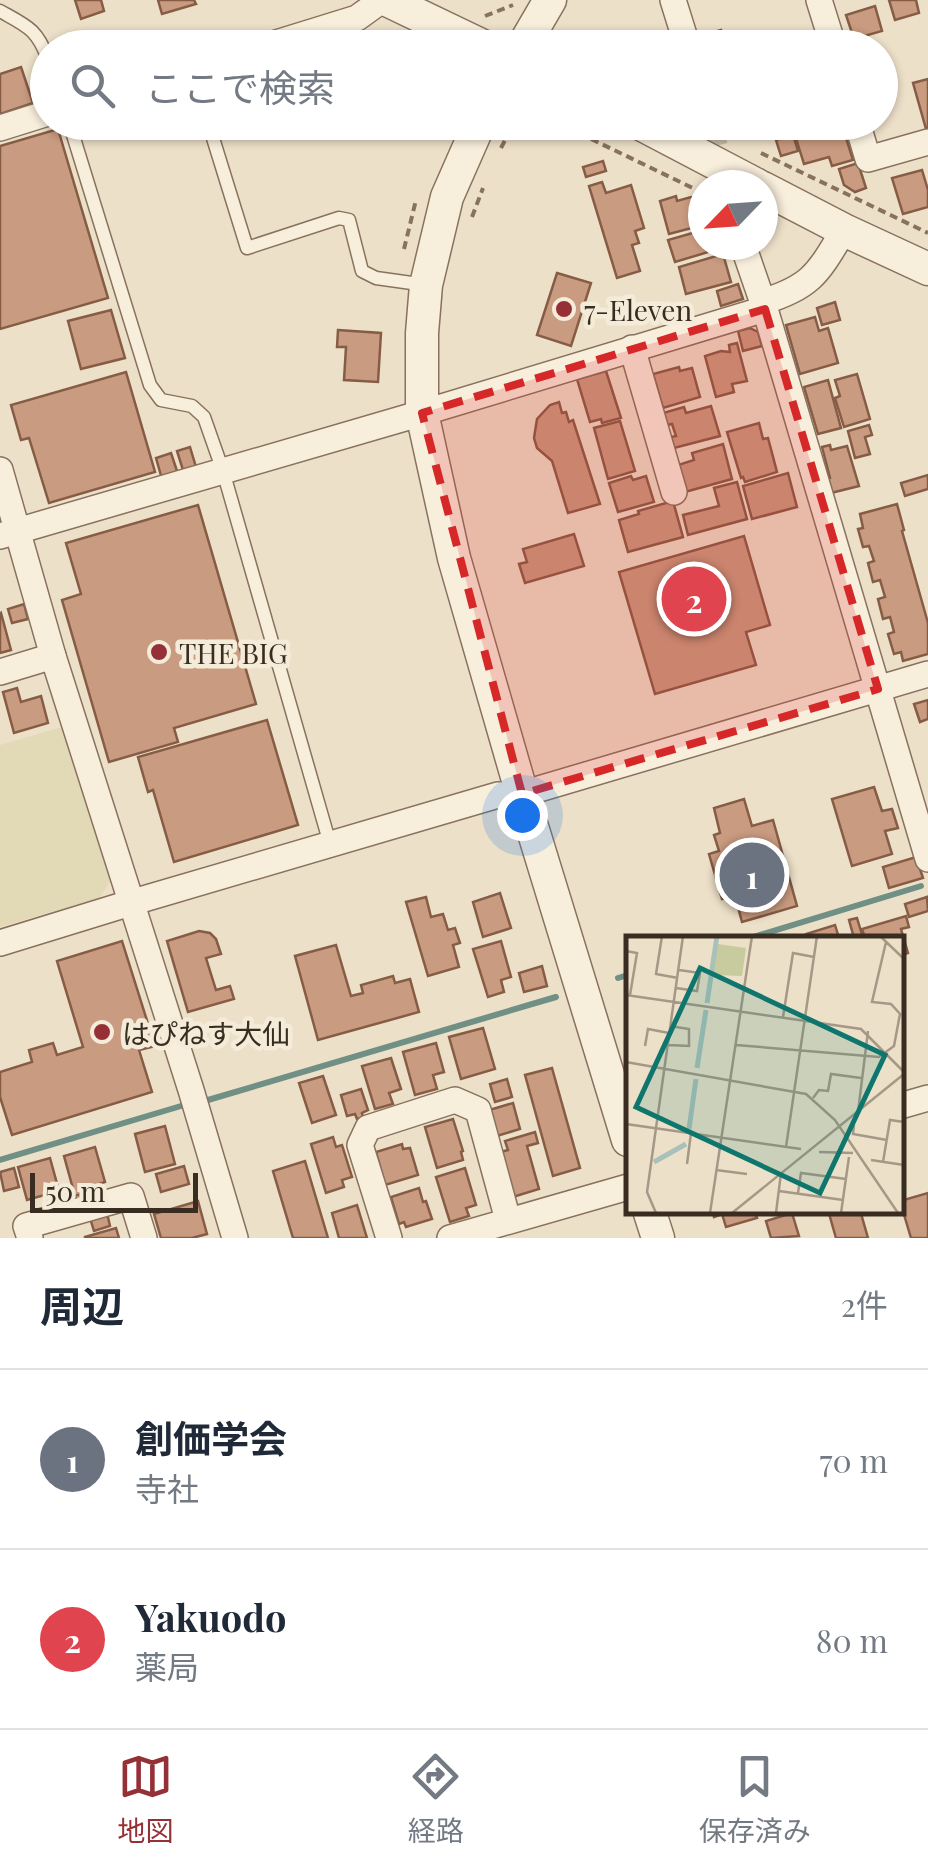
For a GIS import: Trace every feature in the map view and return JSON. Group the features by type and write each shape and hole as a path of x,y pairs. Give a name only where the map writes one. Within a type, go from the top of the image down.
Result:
{"street":[{"path":"318,30 357,18 385,0 469,30"},
{"path":"673,0 682,30"},
{"path":"819,0 828,30"},
{"path":"527,30 535,1"},
{"path":"0,128 30,119"},
{"path":"472,140 446,197 426,285 422,413 454,558 626,1133"},
{"path":"672,140 729,170"},
{"path":"862,140 868,160 928,142"},
{"path":"778,195 925,266"},
{"path":"9,533 422,413 764,306 809,282 844,230"},
{"path":"747,260 928,860"},
{"path":"632,348 674,492"},
{"path":"0,470 9,533 54,656 235,1238"},
{"path":"0,672 54,656"},
{"path":"0,944 498,795 522,794 928,674"},
{"path":"903,1105 928,1098"},
{"path":"390,1238 360,1144 368,1128 456,1100 478,1110 508,1220"},
{"path":"450,1238 626,1187"},
{"path":"30,1238 26,1226 131,1196 144,1238"},
{"path":"651,1213 658,1238"}],"lane":[{"path":"0,11 31,30"},
{"path":"75,140 150,385 161,400 192,406 204,416 330,844"},
{"path":"214,140 247,248 339,218 349,220 362,271 376,278 426,285"}],"path":[{"path":"487,30 535,1"},
{"path":"500,151 506,140"},
{"path":"594,140 688,185"},
{"path":"747,147 928,233"},
{"path":"469,225 486,180"}],"highlighted area":[{"path":"765,309 878,689 522,794 422,413"}],"shaded area":[{"path":"62,727 110,882 99,898 0,927 0,745"}],"building":[{"path":"75,0 101,0 104,11 81,19"},
{"path":"158,0 194,0 196,4 162,14"},
{"path":"889,0 916,0 919,13 895,20"},
{"path":"875,6 882,30 851,30 846,15"},
{"path":"21,67 30,104 0,114 0,74"},
{"path":"928,79 928,128 926,129 913,83"},
{"path":"30,137 61,140 108,298 0,329 0,146"},
{"path":"776,140 795,140 798,151 781,156"},
{"path":"797,140 847,140 853,160 832,166 829,157 804,164"},
{"path":"603,161 606,171 586,177 583,167"},
{"path":"858,163 866,188 855,192 844,185 839,169"},
{"path":"922,170 928,207 903,214 892,178"},
{"path":"602,182 606,193 631,185 644,228 635,231 639,243 632,245 640,271 617,278 589,186"},
{"path":"676,196 677,201 688,198 688,229 669,234 660,201"},
{"path":"688,234 688,258 675,262 668,240"},
{"path":"703,260 725,260 731,282 686,294 679,267"},
{"name":"7-Eleven","path":"557,273 591,283 571,346 537,335"},
{"path":"738,284 743,299 721,306 717,291"},
{"path":"835,302 840,320 822,325 817,308"},
{"path":"111,310 125,358 81,369 68,321"},
{"path":"815,317 819,331 828,328 838,363 800,374 786,325"},
{"path":"750,328 758,332 762,346 743,351 738,331"},
{"path":"338,330 381,333 378,382 344,380 346,347 337,347"},
{"path":"737,343 747,381 732,384 734,392 716,397 705,356 730,352 729,345"},
{"path":"679,367 680,371 692,368 700,397 663,408 653,374"},
{"path":"606,371 621,418 590,422 577,379"},
{"path":"126,372 155,472 49,503 29,438 21,440 11,405"},
{"path":"857,374 870,419 844,427 835,398 840,396 835,380"},
{"path":"828,380 841,428 818,434 804,387"},
{"path":"559,402 569,422 573,420 600,504 568,513 552,461 537,448 534,438 537,419 550,405"},
{"path":"711,406 720,436 674,448 671,437 676,436 663,413 684,407 686,413"},
{"path":"620,421 635,471 608,479 594,428"},
{"path":"759,423 763,439 768,438 777,472 745,482 727,432"},
{"path":"869,425 872,435 865,437 870,454 855,458 848,431"},
{"path":"723,444 732,479 685,492 678,465 694,460 692,453"},
{"path":"830,445 831,450 847,446 859,486 831,493 822,447"},
{"path":"190,447 196,467 183,470 177,451"},
{"path":"171,453 178,474 162,479 156,458"},
{"path":"788,473 797,507 752,519 743,486"},
{"path":"928,475 928,489 905,496 901,483"},
{"path":"631,476 633,480 646,476 654,502 618,512 609,483"},
{"path":"737,482 747,519 688,535 683,515 719,506 714,488"},
{"path":"673,501 683,537 628,552 619,520"},
{"path":"897,504 928,623 928,654 903,661 901,652 894,654 888,634 894,632 890,617 883,619 878,599 885,597 880,580 873,582 868,563 874,561 869,546 863,547 858,529 863,528 860,514"},
{"name":"THE BIG","path":"198,505 256,704 174,728 178,742 109,762 62,600 81,594 66,543"},
{"path":"574,534 584,566 525,583 519,564 527,562 523,549"},
{"path":"744,536 770,625 746,632 756,665 655,694 619,572"},
{"path":"24,604 28,619 12,623 8,609"},
{"path":"0,614 11,650 0,653"},
{"path":"17,688 21,702 41,696 48,723 14,733 3,692"},
{"path":"928,700 928,719 920,722 914,704"},
{"path":"267,720 298,825 174,862 153,790 148,792 138,757"},
{"path":"874,787 882,811 892,809 898,828 885,831 892,854 852,866 832,799"},
{"path":"744,799 752,826 773,820 797,906 742,922 735,896 722,899 709,854 719,851 714,835 720,833 714,808"},
{"path":"916,857 923,878 889,888 883,867"},
{"path":"500,893 511,928 483,937 473,902"},
{"path":"426,897 431,917 443,914 448,930 455,928 460,943 453,945 459,967 428,976 406,902"},
{"path":"927,897 928,911 909,917 905,904"},
{"path":"906,916 909,927 901,929 908,953 903,955 903,936 864,936 862,929"},
{"path":"857,918 862,936 853,936 849,920"},
{"path":"835,925 838,936 806,936"},
{"path":"199,931 216,939 221,954 206,958 216,990 230,986 234,999 188,1012 167,941"},
{"name":"はぴねす大仙","path":"122,941 155,1046 139,1050 152,1092 12,1135 0,1097 0,1072 32,1062 29,1050 53,1043 57,1055 83,1047 57,961"},
{"path":"501,941 511,977 501,980 504,992 488,997 473,949"},
{"path":"336,945 351,996 363,993 361,985 393,976 395,983 410,979 419,1012 318,1040 295,956"},
{"path":"542,966 547,986 524,992 519,973"},
{"path":"483,1028 495,1069 461,1079 449,1037"},
{"path":"436,1043 444,1072 433,1075 437,1089 415,1095 403,1052"},
{"path":"391,1058 401,1089 389,1093 393,1104 375,1109 362,1066"},
{"path":"552,1068 580,1168 553,1176 525,1075"},
{"path":"323,1076 336,1115 312,1123 299,1083"},
{"path":"507,1079 512,1097 495,1102 490,1084"},
{"path":"361,1089 368,1110 362,1113 363,1118 347,1116 341,1095"},
{"path":"513,1103 520,1129 497,1136 489,1110"},
{"path":"453,1119 463,1160 437,1168 425,1127"},
{"path":"165,1126 175,1164 145,1172 135,1134"},
{"path":"535,1132 538,1143 527,1146 539,1189 513,1197 500,1152 508,1150 505,1141"},
{"path":"333,1137 336,1147 342,1145 352,1177 342,1180 344,1187 326,1193 311,1144"},
{"path":"402,1144 403,1149 410,1148 418,1175 385,1185 376,1152"},
{"path":"95,1147 105,1182 75,1196 64,1156"},
{"path":"50,1158 59,1191 27,1200 18,1167"},
{"path":"305,1161 328,1238 293,1238 273,1171"},
{"path":"184,1166 189,1184 161,1192 156,1174"},
{"path":"14,1168 19,1187 4,1191 0,1172"},
{"path":"465,1168 476,1205 466,1208 469,1216 450,1222 436,1177"},
{"path":"419,1188 432,1219 406,1227 404,1222 399,1224 391,1197"},
{"path":"928,1193 928,1238 911,1238 903,1200"},
{"path":"198,1201 207,1234 161,1238 154,1214"},
{"path":"357,1205 367,1238 339,1238 332,1213"},
{"path":"107,1213 110,1226 94,1231 90,1218"},
{"path":"713,1213 755,1213 757,1218 726,1227 722,1214 714,1217"},
{"path":"792,1213 799,1236 771,1238 766,1221"},
{"path":"829,1213 861,1213 868,1238 836,1238"},
{"path":"116,1228 119,1238 85,1238 85,1237"}],"waterway":[{"path":"757,936 921,886"},
{"path":"618,978 626,976"},
{"path":"208,1100 556,997"},
{"path":"0,1160 181,1106"}],"tunnel":[{"path":"714,140 721,170"}],"place":[{"name":"7-Eleven","path":"564,309"},
{"name":"Yakuodo","path":"694,599"},
{"name":"THE BIG","path":"159,652"},
{"name":"創価学会","path":"752,875"},
{"name":"はぴねす大仙","path":"102,1032"}]}
